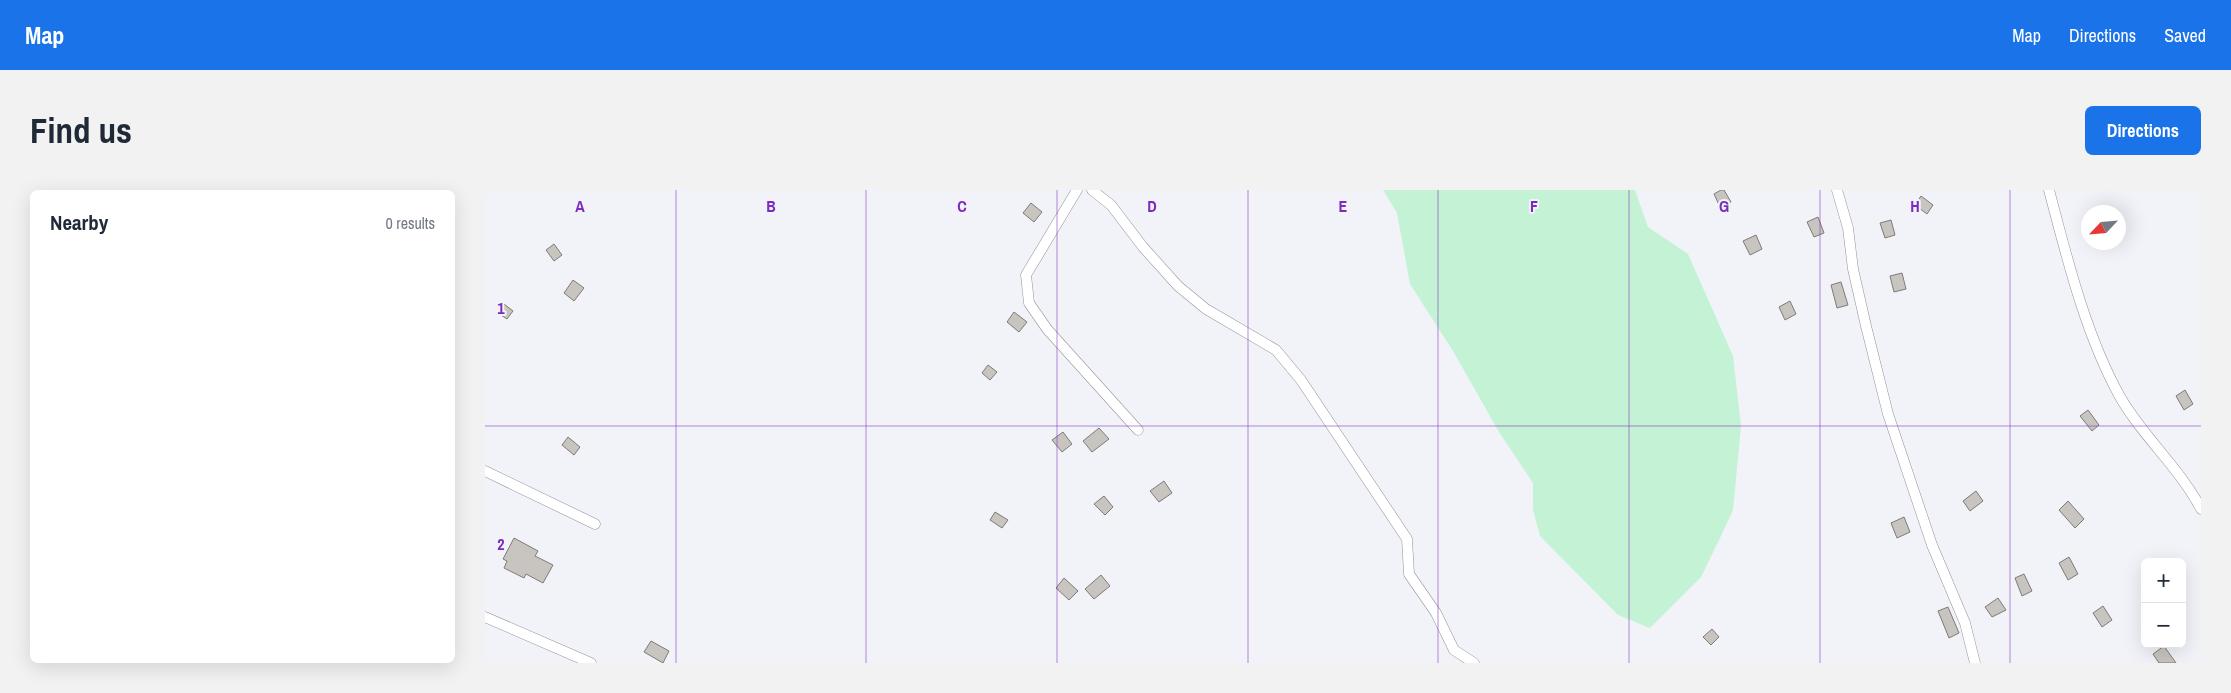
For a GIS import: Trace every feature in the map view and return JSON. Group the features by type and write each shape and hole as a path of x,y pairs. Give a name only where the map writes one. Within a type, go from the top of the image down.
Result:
{"street":[{"path":"1077,190 1027,275 1029,303 1047,329 1138,430"},
{"path":"1092,190 1111,205 1143,247 1178,286 1206,309 1276,350 1301,380 1407,539 1409,574 1436,613 1454,650 1474,663"},
{"path":"1837,190 1848,228 1853,269 1865,326 1889,414 1932,545 1965,623 1975,663"},
{"path":"2049,190 2095,343 2119,396 2201,509"},
{"path":"485,470 595,524"},
{"path":"485,617 591,663"}],"green space":[{"path":"1383,190 1635,190 1648,227 1688,254 1733,356 1741,426 1733,510 1701,577 1650,628 1618,615 1540,536 1533,510 1533,483 1499,432 1453,351 1410,284 1397,213"}],"building":[{"path":"1724,190 1731,202 1720,207 1714,194"},
{"path":"1921,196 1933,205 1927,214 1915,205"},
{"path":"1031,203 1042,212 1034,222 1023,213"},
{"path":"1818,217 1824,233 1814,237 1807,222"},
{"path":"1891,220 1895,235 1885,238 1880,223"},
{"path":"1756,235 1762,249 1750,255 1743,241"},
{"path":"554,244 562,255 554,261 546,250"},
{"path":"1902,273 1906,289 1894,292 1890,276"},
{"path":"573,280 584,288 574,301 564,293"},
{"path":"1841,282 1848,305 1837,308 1831,285"},
{"path":"1790,301 1796,314 1785,320 1779,307"},
{"path":"504,304 513,311 507,319 498,313"},
{"path":"1014,312 1027,322 1019,332 1007,322"},
{"path":"988,365 997,372 990,380 982,373"},
{"path":"2185,390 2193,404 2184,410 2176,396"},
{"path":"2088,410 2099,425 2092,431 2080,416"},
{"path":"1099,428 1109,439 1092,452 1083,441"},
{"path":"1063,432 1072,444 1062,452 1052,440"},
{"path":"568,437 580,447 574,455 562,445"},
{"path":"1164,481 1172,493 1159,502 1150,491"},
{"path":"1976,491 1983,501 1970,511 1963,501"},
{"path":"1104,496 1113,507 1105,515 1094,504"},
{"path":"2068,501 2084,519 2075,528 2059,510"},
{"path":"995,512 1008,520 1002,528 990,520"},
{"path":"1904,517 1910,532 1897,538 1891,523"},
{"path":"514,538 538,551 535,556 553,565 543,583 526,574 524,578 504,568 507,561 503,559"},
{"path":"2069,557 2078,574 2068,580 2059,563"},
{"path":"2024,574 2032,591 2022,596 2015,578"},
{"path":"1101,575 1110,586 1094,599 1085,589"},
{"path":"1064,578 1078,591 1069,600 1056,588"},
{"path":"1998,598 2006,610 1992,617 1985,607"},
{"path":"2103,606 2112,620 2102,627 2093,613"},
{"path":"1948,607 1959,633 1949,638 1938,611"},
{"path":"1712,629 1719,637 1711,645 1703,637"},
{"path":"651,641 669,651 663,663 644,652"},
{"path":"2161,648 2165,648 2176,663 2159,663 2153,654"}]}
